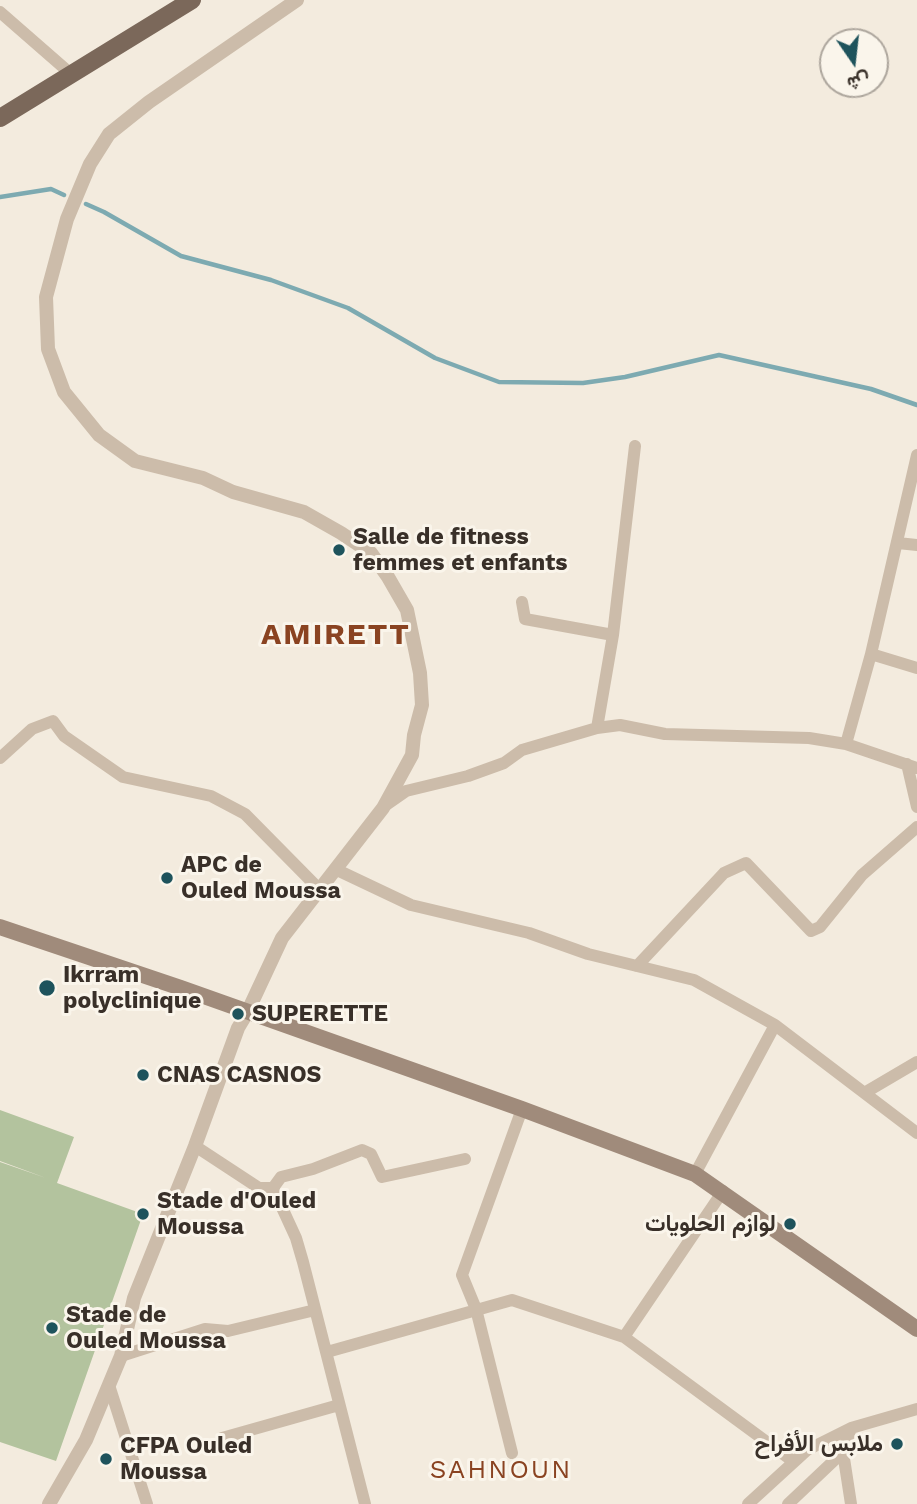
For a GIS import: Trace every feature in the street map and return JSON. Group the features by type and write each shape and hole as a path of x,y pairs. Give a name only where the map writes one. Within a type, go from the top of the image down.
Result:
{"main road":[{"path":"0,118 192,0"},
{"path":"0,927 77,951 522,1109 695,1174 917,1329"}],"street":[{"path":"49,1504 86,1440 121,1356 134,1298 195,1146 238,1028 282,938 383,808 412,755 422,705 420,673 407,610 371,553 304,512 233,492 203,478 135,461 99,435 64,392 48,349 46,297 67,219 90,164 109,134 149,102 296,0"},
{"path":"0,12 71,74"},
{"path":"597,728 613,635 635,446"},
{"path":"846,744 871,654 916,460"},
{"path":"898,543 917,545"},
{"path":"522,603 525,619 613,635"},
{"path":"871,654 917,668"},
{"path":"0,758 32,729 53,721 64,736 123,777 211,796 245,814 319,889"},
{"path":"383,808 406,791 468,776 504,762 522,750 597,728 620,725 665,734 809,738 846,744 912,766 917,807"},
{"path":"636,965 724,873 746,863 807,928 811,931 820,928 862,875 917,827"},
{"path":"335,869 411,905 528,933 588,954 694,980 775,1025 917,1133"},
{"path":"695,1174 775,1025"},
{"path":"866,1092 917,1062"},
{"path":"512,1453 476,1309 461,1275 522,1109"},
{"path":"195,1146 259,1188 273,1188"},
{"path":"273,1188 281,1177 313,1169 362,1150 371,1154 382,1177 465,1159"},
{"path":"273,1188 296,1238 365,1504"},
{"path":"624,1337 723,1191"},
{"path":"327,1352 512,1300 624,1337 793,1462"},
{"path":"121,1356 205,1329 228,1331 315,1310"},
{"path":"108,1385 147,1504"},
{"path":"222,1438 339,1405"},
{"path":"748,1504 807,1450 851,1427 917,1409"},
{"path":"797,1501 842,1452 851,1427"},
{"path":"842,1452 851,1504"}],"green space":[{"name":"Stade de Ouled Moussa","path":"0,1110 74,1137 57,1183 143,1214 56,1461 0,1442 0,1162 46,1178 0,1161"}],"waterway":[{"path":"0,197 51,189 64,195"},
{"path":"86,204 181,256 271,280 348,308 435,358 499,382 583,383 625,377 719,355 871,389 917,405"}],"place":[{"name":"Salle de fitness femmes et enfants","path":"339,550"},
{"name":"APC de Ouled Moussa","path":"167,878"},
{"name":"Ikrram polyclinique","path":"47,988"},
{"name":"SUPERETTE","path":"238,1014"},
{"name":"CNAS CASNOS","path":"143,1075"},
{"name":"Stade d'Ouled Moussa","path":"143,1214"},
{"name":"لوازم الحلويات","path":"790,1224"},
{"name":"Stade de Ouled Moussa","path":"52,1328"},
{"name":"ملابس الأفراح","path":"897,1444"},
{"name":"CFPA Ouled Moussa","path":"106,1459"}],"district":[{"name":"AMIRETT","path":"336,635"},
{"name":"SAHNOUN","path":"501,1470"}]}
